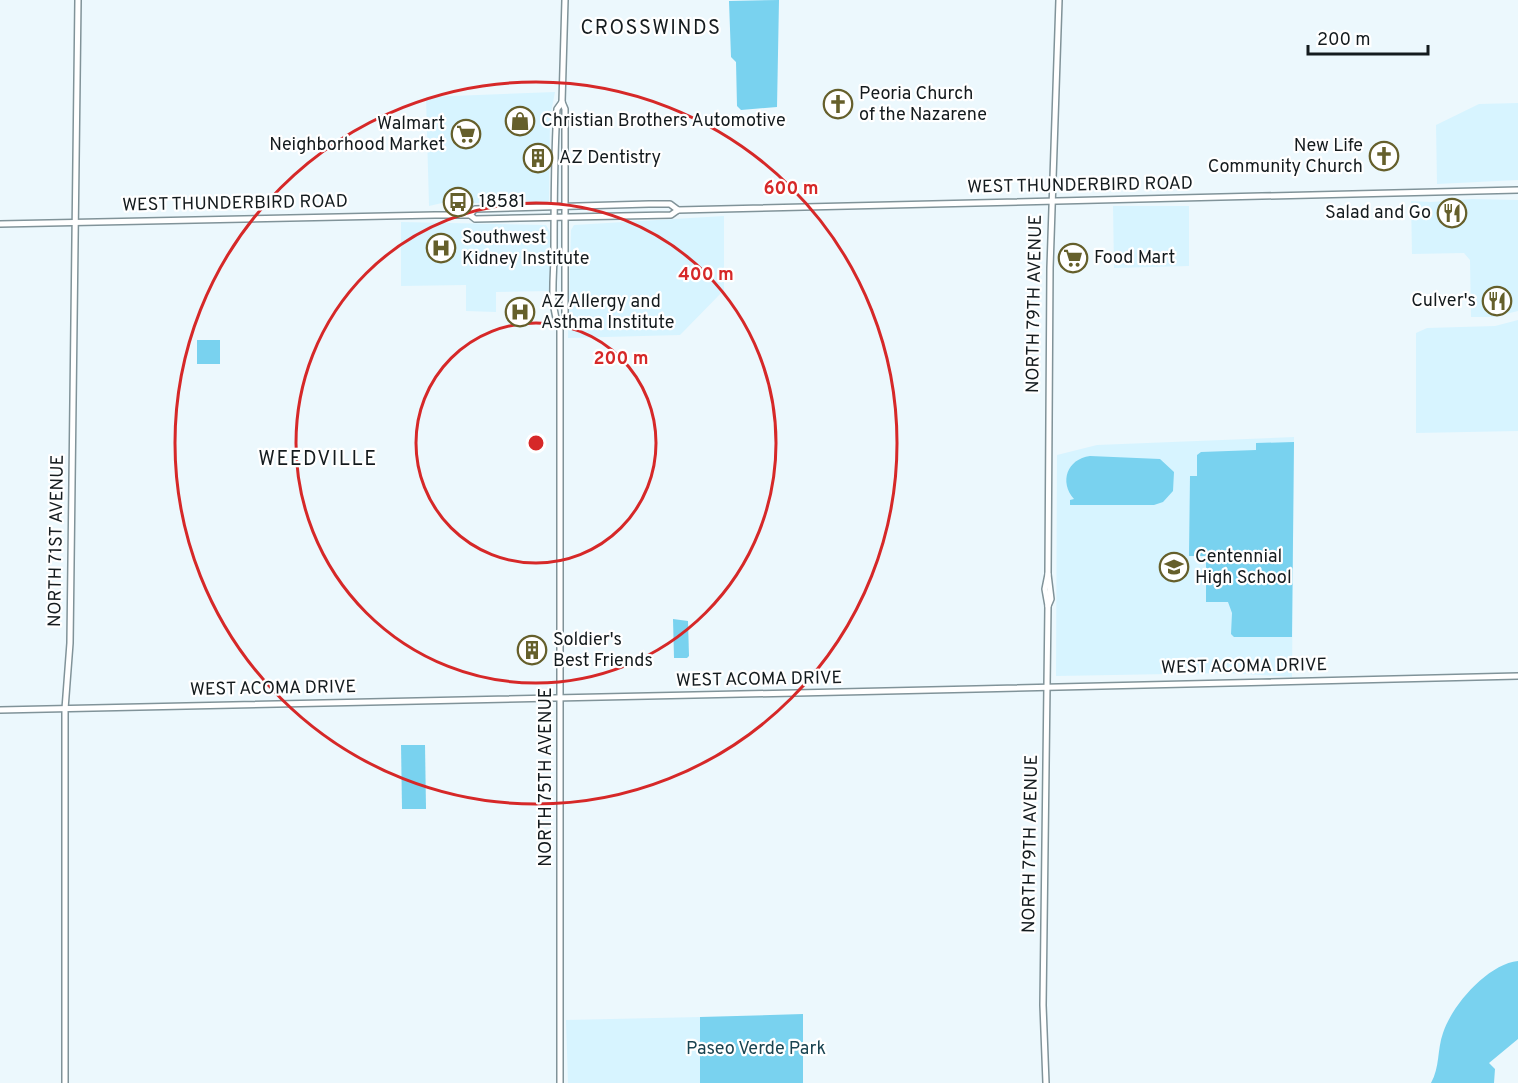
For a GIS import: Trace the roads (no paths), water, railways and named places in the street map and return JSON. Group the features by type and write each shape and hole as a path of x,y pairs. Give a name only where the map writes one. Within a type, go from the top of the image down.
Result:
{"street":[{"name":"NORTH 71ST AVENUE","path":"65,1083 66,709 70,643 78,0"},
{"name":"NORTH 75TH AVENUE","path":"560,328 565,319 565,109 562,102 565,0"},
{"name":"NORTH 79TH AVENUE","path":"1046,1083 1043,1005 1048,606 1051,599 1048,574 1052,201 1059,0"},
{"name":"NORTH 75TH AVENUE","path":"560,1083 560,328 556,320 554,290 554,207 557,109 562,102"},
{"name":"WEST THUNDERBIRD ROAD","path":"0,224 470,215 475,219 554,219 671,214 678,210 1518,190"},
{"name":"WEST THUNDERBIRD ROAD","path":"470,215 474,209 670,204 678,210"},
{"name":"WEST ACOMA DRIVE","path":"0,710 867,693 1048,686 1518,676"}],"place":[{"name":"Peoria Church of the Nazarene","path":"838,104"},
{"name":"Christian Brothers Automotive","path":"520,121"},
{"name":"Walmart Neighborhood Market","path":"466,134"},
{"name":"New Life Community Church","path":"1384,156"},
{"name":"AZ Dentistry","path":"538,158"},
{"name":"18581","path":"458,202"},
{"name":"Salad and Go","path":"1452,213"},
{"name":"Southwest Kidney Institute","path":"441,248"},
{"name":"Food Mart","path":"1073,258"},
{"name":"Culver's","path":"1497,301"},
{"name":"AZ Allergy and Asthma Institute","path":"520,312"},
{"name":"Centennial High School","path":"1174,567"},
{"name":"Soldier's Best Friends","path":"532,650"}],"district":[{"name":"CROSSWINDS","path":"651,29"},
{"name":"WEEDVILLE","path":"318,460"}],"park label":[{"name":"Paseo Verde Park","path":"756,1049"}]}
